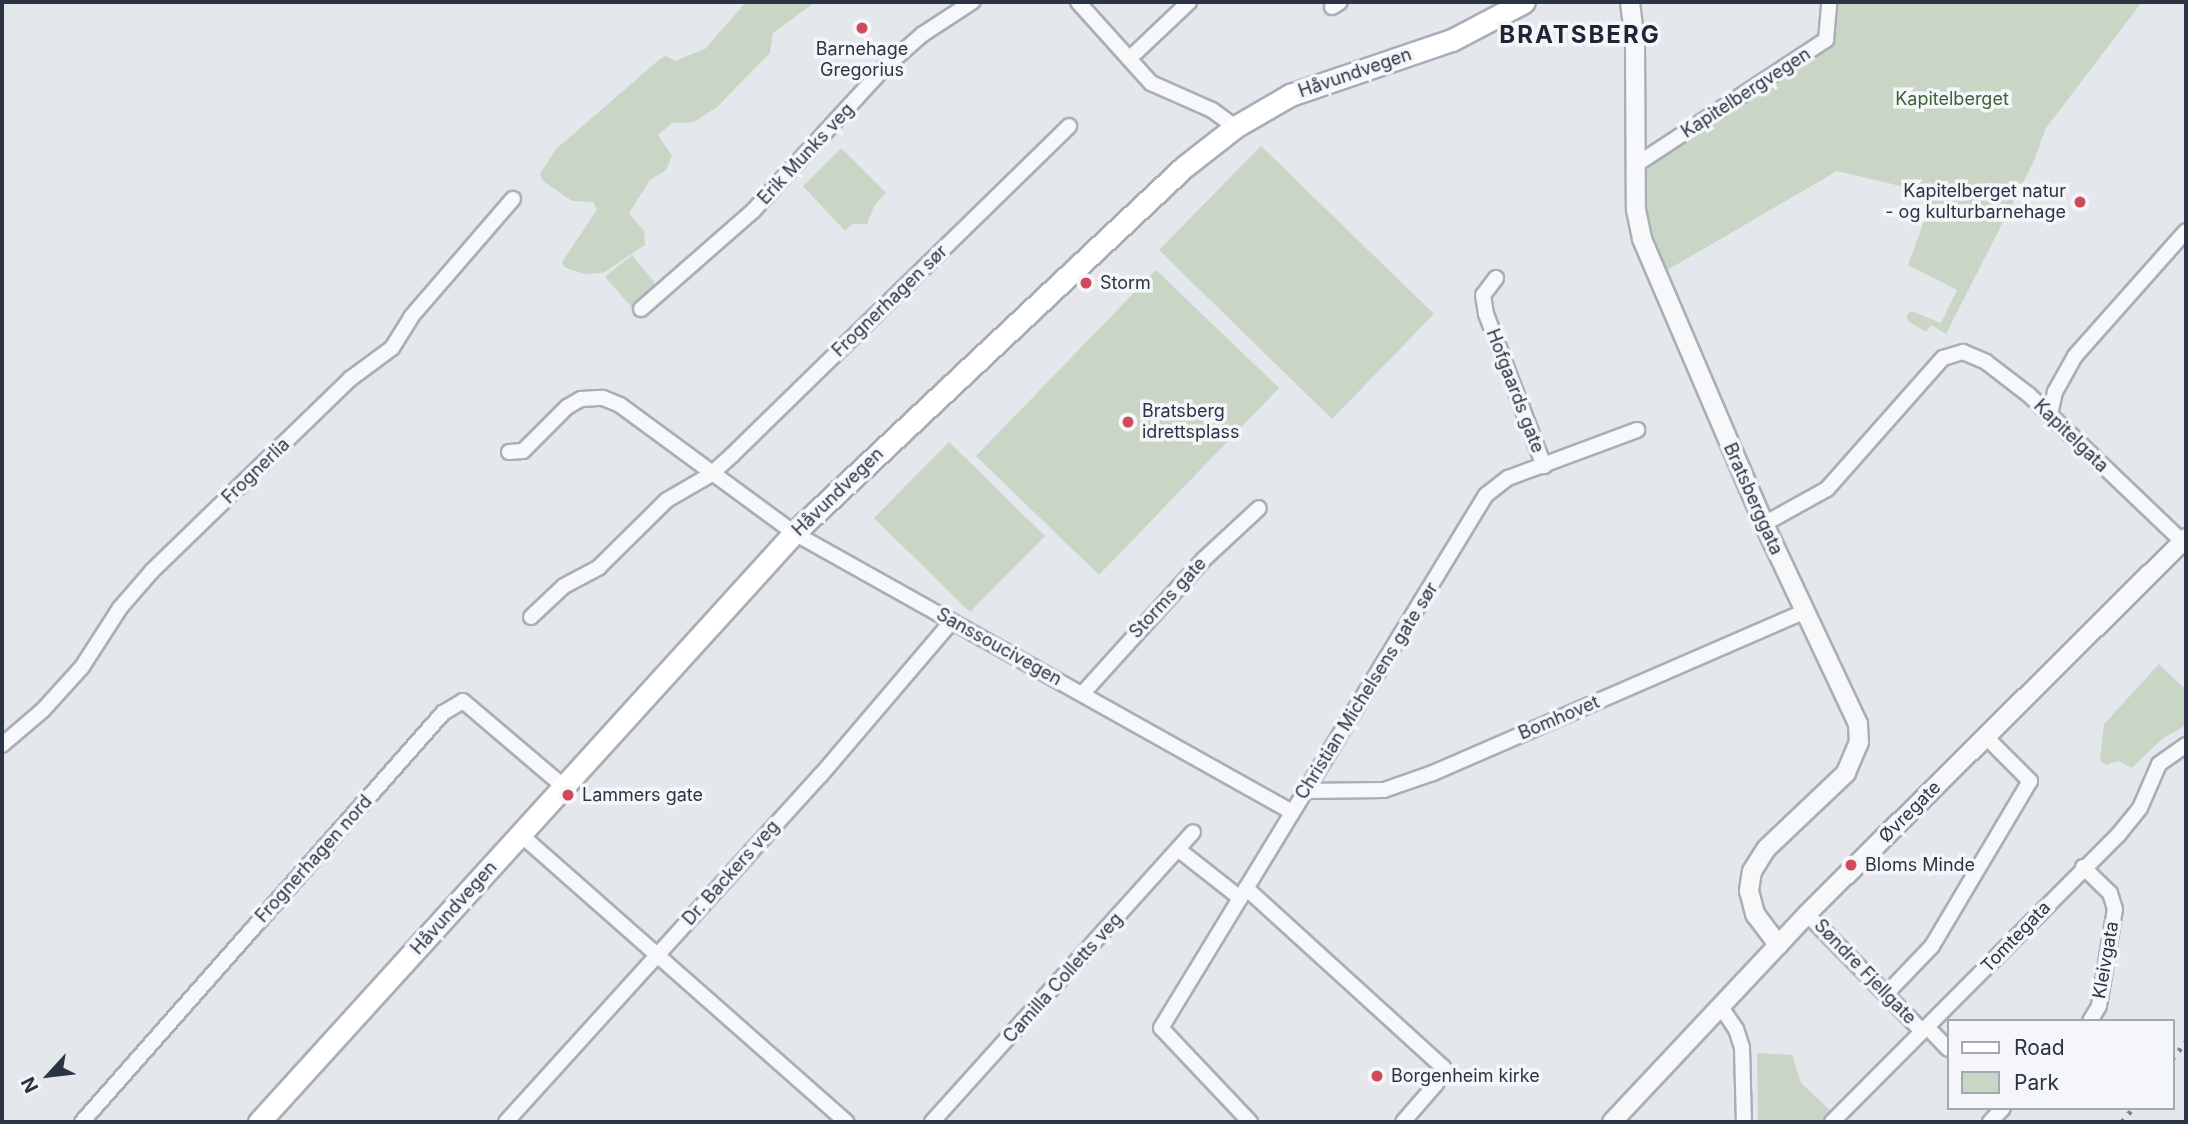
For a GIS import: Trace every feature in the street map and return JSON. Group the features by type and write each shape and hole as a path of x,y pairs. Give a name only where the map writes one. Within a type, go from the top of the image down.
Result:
{"main road":[{"name":"Håvundvegen","path":"259,1122 794,533 1184,167 1235,127 1313,85 1452,40 1524,2"}],"street":[{"name":"Erik Munks veg","path":"641,309 753,211 883,69 923,34 972,2"},
{"path":"1079,2 1151,83 1212,110 1235,127"},
{"path":"1129,59 1189,2"},
{"name":"Bratsberggata","path":"1630,2 1636,41 1634,166 1639,226 1653,271 1803,612 1856,715 1859,742 1846,773 1766,849 1752,871 1749,891 1755,914 1778,945"},
{"name":"Kapitelbergvegen","path":"1634,166 1826,40 1829,2"},
{"name":"Frognerhagen sør","path":"710,475 1069,126"},
{"name":"Frognerlia","path":"2,745 43,710 82,667 120,608 152,571 350,379 391,348 411,317 513,199"},
{"path":"2050,415 2055,392 2075,356 2186,230"},
{"name":"Hofgaards gate","path":"1496,278 1483,295 1486,314 1544,466"},
{"name":"Kapitelgata","path":"1764,524 1827,489 1943,358 1963,352 1974,355 2050,415 2185,542"},
{"name":"Sanssoucivegen","path":"509,452 523,451 567,407 591,397 603,398 620,405 710,475 794,533 1292,812"},
{"name":"Christian Michelsens gate sør","path":"1250,1122 1161,1028 1486,495 1508,478 1637,430"},
{"path":"531,617 564,586 599,567 667,500 710,475"},
{"name":"Storms gate","path":"1083,693 1203,560 1259,508"},
{"name":"Øvregate","path":"1612,1122 1807,914 2185,542"},
{"name":"Bomhovet","path":"1306,791 1384,790 1433,773 1803,612"},
{"name":"Dr. Backers veg","path":"506,1122 821,775 952,621"},
{"name":"Frognerhagen nord","path":"82,1122 443,713 463,701 564,787"},
{"path":"1887,993 1931,946 1969,890 1991,841 2030,781 1986,737"},
{"name":"Tomtegata","path":"1832,1122 2133,818 2159,764 2186,745"},
{"name":"Camilla Colletts veg","path":"932,1122 1193,832"},
{"path":"521,835 847,1122"},
{"path":"1179,850 1243,893 1443,1067 1436,1084 1403,1122"},
{"name":"Kleivgata","path":"2083,867 2110,893 2115,909 2099,1006 2091,1019"},
{"name":"Søndre Fjellgate","path":"1807,914 1946,1047"},
{"path":"1721,1007 1733,1022 1742,1048 1744,1122"}],"green space":[{"path":"746,2 815,2 773,33 770,53 717,107 694,122 672,123 658,135 672,156 666,170 650,180 629,213 644,231 645,245 603,273 584,274 564,267 562,262 597,210 593,202 572,201 542,180 540,174 556,149 660,59 666,56 675,61 705,49"},
{"name":"Kapitelberget","path":"1832,2 2142,2 2046,128 2033,163 1946,334 1931,325 1926,332 1908,321 1907,315 1911,311 1941,323 1957,290 1908,265 1934,194 1837,171 1664,272 1647,235 1643,164 1824,48"},
{"path":"1261,146 1434,314 1332,419 1159,250"},
{"path":"841,148 886,193 874,206 867,224 853,224 845,231 803,186"},
{"path":"632,255 654,282 654,291 634,310 605,277"},
{"name":"Bratsberg idrettsplass","path":"1156,270 1279,388 1099,575 976,456"},
{"path":"949,442 1045,536 970,612 874,518"},
{"path":"2159,664 2186,690 2186,725 2162,739 2132,768 2118,761 2106,765 2100,760 2104,724"},
{"path":"1757,1053 1792,1055 1801,1083 1832,1112 1822,1122 1758,1122"}],"railway":[{"path":"2174,1057 2186,1042"},
{"path":"2122,1122 2131,1110"}],"place":[{"name":"Barnehage Gregorius","path":"862,28"},
{"name":"Kapitelberget natur - og kulturbarnehage","path":"2080,202"},
{"name":"Storm","path":"1086,283"},
{"name":"Bratsberg idrettsplass","path":"1128,422"},
{"name":"Lammers gate","path":"568,795"},
{"name":"Bloms Minde","path":"1851,865"},
{"name":"Borgenheim kirke","path":"1377,1076"}],"district":[{"name":"BRATSBERG","path":"1580,35"}]}
